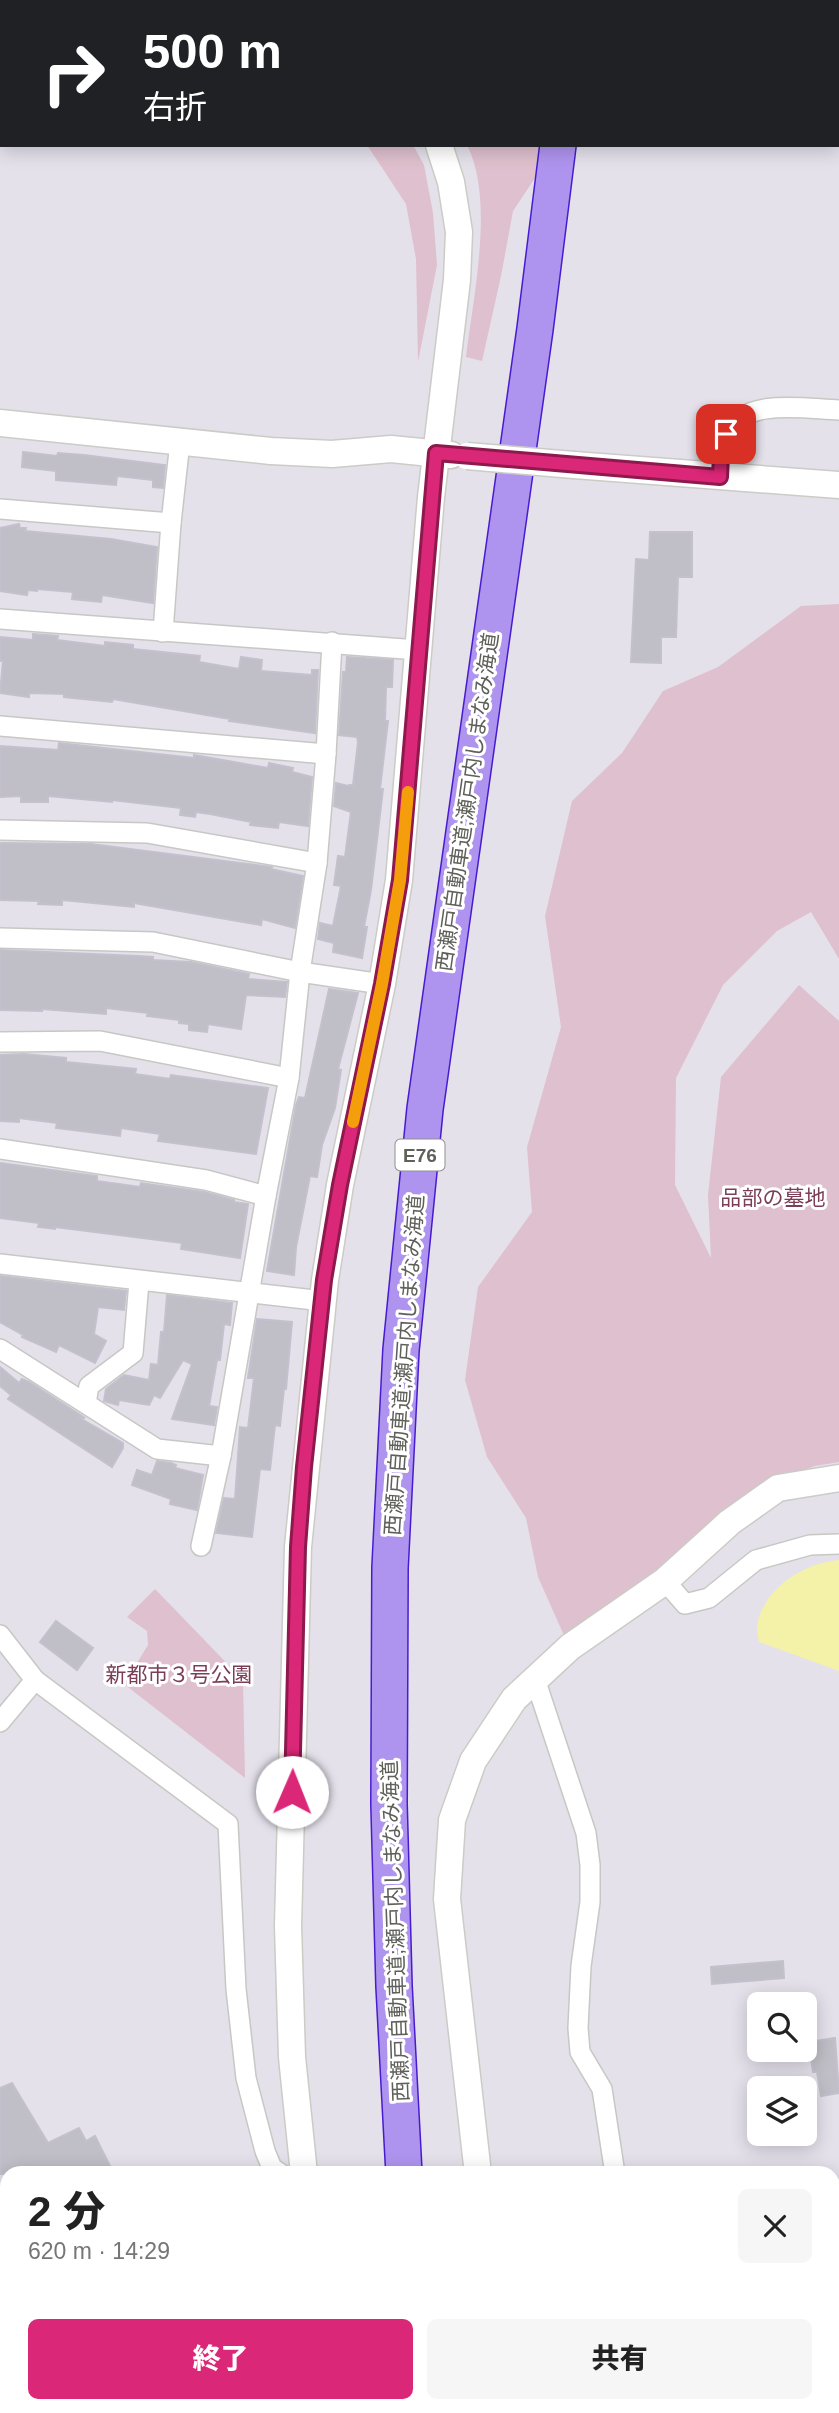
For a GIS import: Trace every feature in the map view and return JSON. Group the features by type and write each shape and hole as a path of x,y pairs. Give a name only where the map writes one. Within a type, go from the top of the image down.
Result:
{"highway":[{"name":"西瀬戸自動車道;瀬戸内しまなみ海道","path":"404,2166 394,1986 389,1804 390,1568 401,1350 425,1109 535,329 558,147"}],"street":[{"path":"303,2166 292,2057 288,1926 298,1547 304,1467 323,1301 340,1185 382,984 400,880 436,453 457,280 459,232 451,183 440,147"},
{"path":"720,477 726,434 741,416 767,409 839,410"},
{"path":"0,424 332,454 391,449 574,466 839,485"},
{"path":"163,632 180,442"},
{"path":"0,509 171,523"},
{"path":"0,619 418,650"},
{"path":"201,1546 289,1078 300,972 317,863 331,642"},
{"path":"0,726 326,754"},
{"path":"0,830 147,833 317,863"},
{"path":"0,938 153,942 300,972 382,984"},
{"path":"0,1042 100,1041 289,1078"},
{"path":"0,1149 206,1180 266,1196"},
{"path":"0,1264 323,1301"},
{"path":"86,1404 89,1386 133,1353 139,1282"},
{"path":"0,1349 156,1449 220,1456"},
{"path":"477,2166 447,1899 452,1820 473,1760 514,1699 535,1679 570,1647 665,1581 730,1522 778,1488 839,1478"},
{"path":"665,1581 685,1604 709,1598 756,1560 810,1545 839,1544"},
{"path":"0,1635 35,1680 228,1824 236,1989 246,2078 271,2166"},
{"path":"535,1679 586,1833 590,1865 590,1902 581,1966 578,2028 580,2052 602,2089 614,2166"},
{"path":"0,1722 35,1680"}],"green space":[{"path":"368,147 414,147 424,165 433,213 437,265 418,362 416,259 406,204"},
{"path":"468,147 540,147 535,178 513,211 482,361 466,357 480,249 480,193"},
{"name":"品部の墓地","path":"839,604 839,959 811,912 777,931 723,985 676,1078 675,1185 711,1258 708,1195 721,1077 799,985 839,1021 839,1462 815,1466 776,1480 661,1573 566,1640 538,1577 526,1518 487,1457 465,1380 478,1287 532,1212 527,1147 561,1027 545,916 572,801 622,753 663,691 718,667 801,606"},
{"name":"新都市３号公園","path":"155,1589 243,1680 245,1778 124,1684 148,1645 147,1631 127,1617"}],"shaded area":[{"path":"839,1560 839,1671 759,1642 757,1626 761,1612 776,1589 812,1566"}],"building":[{"path":"23,452 57,456 58,453 84,455 165,465 163,488 153,487 153,480 117,476 116,485 56,480 56,471 22,467"},
{"path":"19,524 20,528 26,528 25,531 111,539 157,547 153,603 102,595 101,602 72,599 73,592 37,589 28,590 27,595 0,591 0,528"},
{"path":"650,532 692,532 692,577 678,577 676,637 661,637 661,663 631,662 636,559 649,560"},
{"path":"33,634 58,636 57,640 105,646 105,642 133,645 133,649 200,656 199,662 239,669 241,657 262,660 261,671 312,675 312,670 318,670 315,733 229,721 230,719 113,699 112,702 64,697 64,694 29,693 29,697 0,693 3,661 0,661 0,637 33,640"},
{"path":"347,657 393,660 392,687 386,687 385,721 388,721 380,789 383,789 362,958 333,952 334,943 318,939 320,923 333,926 341,886 334,885 338,856 345,857 351,812 334,806 336,783 353,785 358,742 357,737 339,735 343,672 346,672"},
{"path":"59,743 194,758 194,755 268,768 269,763 293,768 292,772 312,777 308,826 279,822 278,828 250,825 251,822 196,812 195,817 180,815 181,808 112,800 48,796 48,802 21,802 21,796 0,797 0,746 58,750"},
{"path":"0,843 91,844 272,867 271,869 303,876 295,928 262,919 261,925 134,903 134,907 62,900 62,905 38,904 39,901 0,900"},
{"path":"0,950 139,956 153,957 153,960 191,962 249,974 248,979 287,982 285,997 246,995 241,1029 208,1024 207,1032 189,1030 189,1024 179,1023 179,1020 106,1008 106,1014 42,1009 0,1010"},
{"path":"329,989 358,993 338,1069 341,1070 335,1108 322,1145 317,1177 310,1176 296,1247 294,1275 267,1271 296,1105 299,1097 305,1098"},
{"path":"0,1055 66,1058 66,1062 136,1069 135,1074 170,1079 171,1075 268,1088 256,1154 158,1141 160,1134 121,1128 120,1136 56,1128 57,1123 19,1118 19,1122 0,1121"},
{"path":"0,1163 97,1176 97,1181 140,1187 141,1183 204,1192 248,1204 240,1258 181,1249 182,1243 38,1227 39,1223 0,1218"},
{"path":"0,1276 126,1291 124,1310 98,1307 94,1334 106,1341 95,1363 59,1345 56,1352 22,1337 23,1335 0,1322"},
{"path":"167,1295 232,1303 230,1325 224,1324 220,1360 217,1360 209,1406 217,1407 214,1425 172,1419 192,1364 183,1360 160,1398 154,1395 149,1405 119,1400 118,1405 104,1401 106,1389 124,1375 149,1380 151,1364 158,1365"},
{"path":"257,1319 292,1322 280,1426 275,1425 270,1470 260,1469 252,1537 216,1533 224,1498 235,1499 240,1427 248,1428 254,1378 248,1378"},
{"path":"0,1367 19,1383 22,1379 29,1382 85,1418 78,1417 123,1443 112,1467 8,1399 11,1395 0,1386"},
{"path":"157,1461 171,1463 176,1465 175,1468 203,1475 197,1510 170,1504 171,1499 132,1485 137,1470 152,1475"},
{"path":"56,1621 93,1648 77,1670 40,1642"},
{"path":"783,1961 784,1978 712,1984 711,1967"},
{"path":"835,2038 839,2093 821,2096 817,2072 813,2072 812,2062 817,2062 817,2041"},
{"path":"12,2083 48,2143 79,2128 86,2141 95,2136 110,2166 0,2166 0,2088"}],"slow traffic":[{"path":"353,1122 382,984 400,880 408,792"}],"route":[{"path":"292,1792 298,1547 324,1280 400,880 436,453 720,477 726,434"}]}
